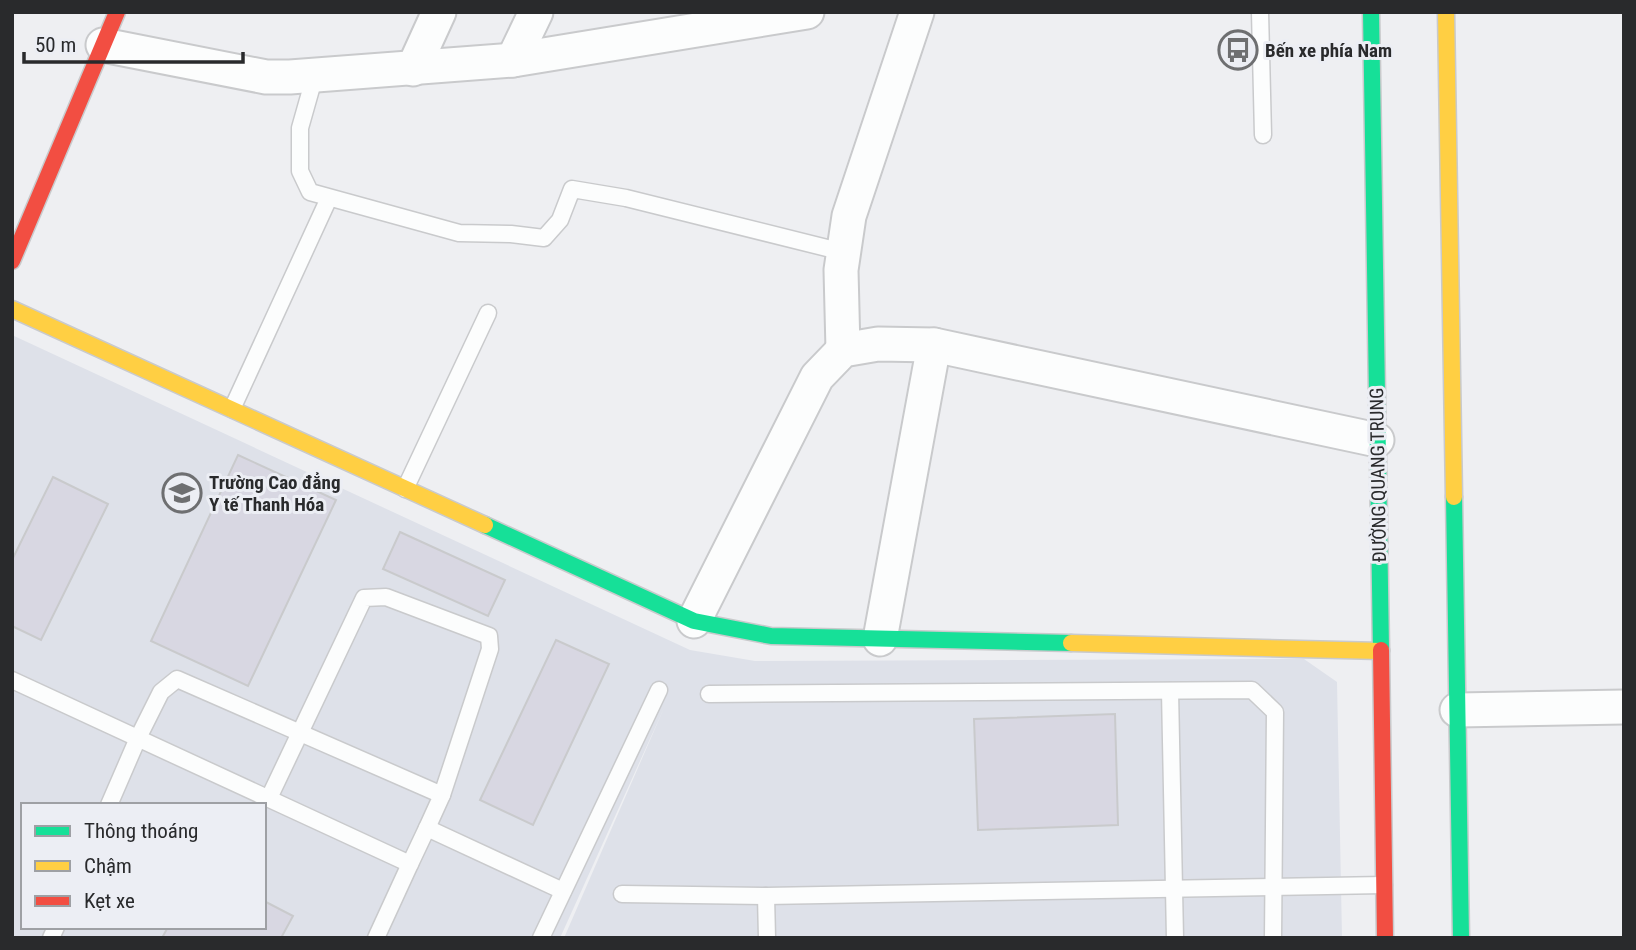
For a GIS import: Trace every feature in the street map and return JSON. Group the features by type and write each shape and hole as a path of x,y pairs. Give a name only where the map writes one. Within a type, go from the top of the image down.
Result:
{"main road":[{"path":"12,261 117,12"},
{"name":"ĐƯỜNG QUANG TRUNG","path":"1371,12 1385,938"},
{"path":"1447,12 1461,938"},
{"path":"12,309 694,621 771,636 1381,651"}],"street":[{"path":"413,69 439,12"},
{"path":"513,60 536,12"},
{"path":"103,45 266,77 315,75 513,60 715,20 807,12"},
{"path":"843,350 841,270 849,216 917,12"},
{"path":"694,621 817,377 843,350 878,344 934,345 1377,440"},
{"path":"880,639 934,345"},
{"path":"1457,710 1624,707"}],"lane":[{"path":"1260,12 1263,135"},
{"path":"315,75 300,128 300,171 310,192 459,233 544,238 560,220 572,190 626,198 843,252"},
{"path":"232,410 329,198"},
{"path":"405,489 488,313"},
{"path":"269,798 364,598 386,597 489,636 490,649 442,795 376,938"},
{"path":"110,803 161,692 177,679 442,795"},
{"path":"12,680 410,864"},
{"path":"541,938 659,690"},
{"path":"709,694 1252,690 1275,712 1273,938"},
{"path":"1170,691 1175,938"},
{"path":"427,828 563,891"},
{"path":"622,894 766,896 1384,886"},
{"path":"766,896 767,938"}],"shaded area":[{"path":"12,335 690,650 755,661 1304,659 1337,682 1342,938 564,938 664,708 560,938 12,938"}],"building":[{"path":"238,455 336,500 248,686 151,641"},
{"path":"53,477 108,504 41,640 12,626 12,560"},
{"path":"400,532 505,580 488,616 383,569"},
{"path":"556,640 609,664 533,825 480,800"},
{"path":"1115,714 1118,825 978,830 974,719"},
{"path":"266,902 293,916 281,938 162,938 167,929 266,929"}],"traffic: fast":[{"path":"1371,12 1381,650"},
{"path":"1454,497 1461,938"},
{"path":"485,525 694,621 771,636 1071,643"}],"traffic: slow":[{"path":"1446,12 1454,497"},
{"path":"12,309 485,525"},
{"path":"1071,643 1381,651"}],"traffic: jam":[{"path":"12,261 117,12"},
{"path":"1381,650 1385,938"}],"place":[{"name":"Bến xe phía Nam","path":"1238,50"},
{"name":"Trường Cao đẳng Y tế Thanh Hóa","path":"182,493"}]}
